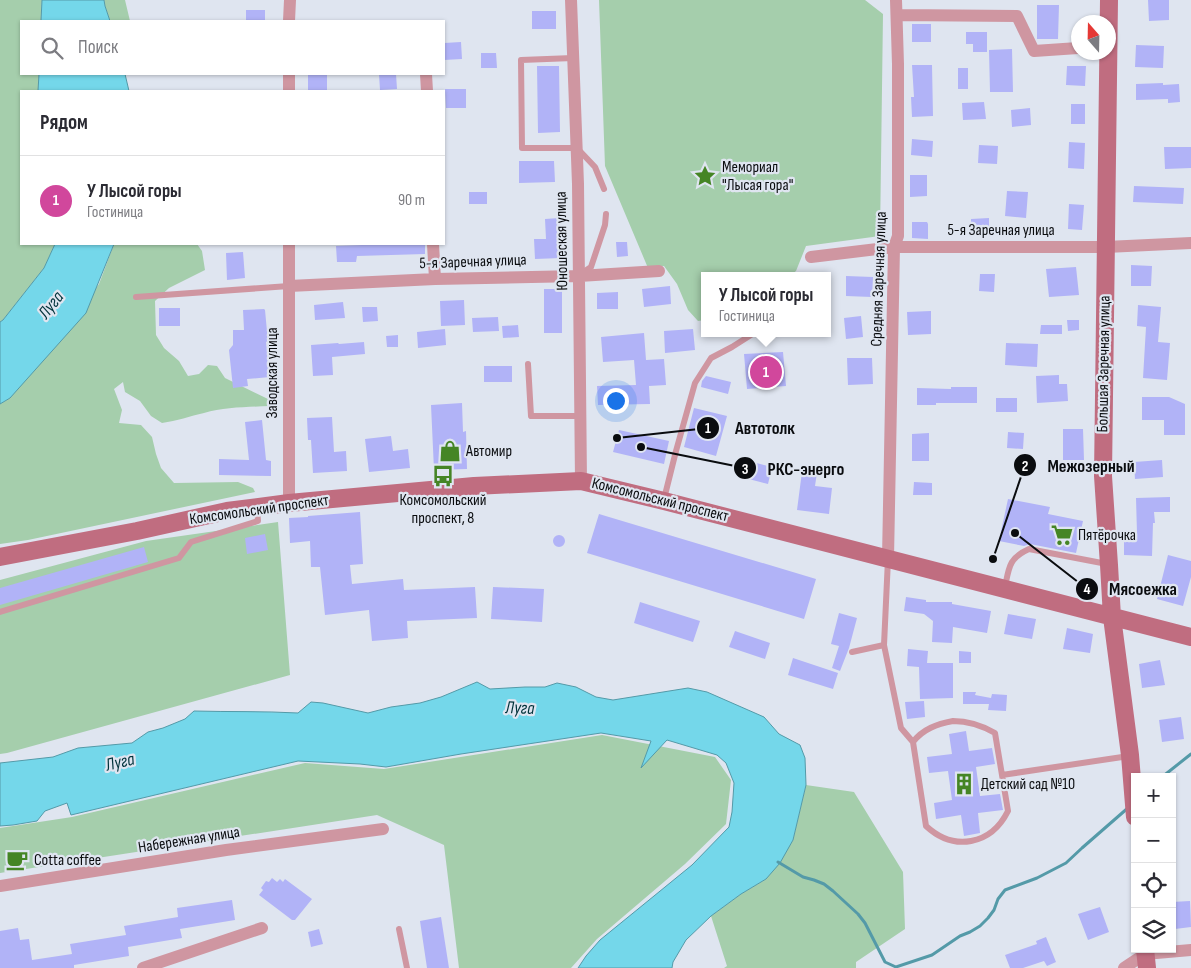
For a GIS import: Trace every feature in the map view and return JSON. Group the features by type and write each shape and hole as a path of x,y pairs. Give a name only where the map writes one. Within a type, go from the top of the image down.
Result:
{"main road":[{"name":"Большая Заречная улица","path":"1109,0 1109,15"},
{"name":"Большая Заречная улица","path":"1109,60 1103,476 1112,617 1131,773"},
{"name":"Комсомольский проспект","path":"0,557 227,511 256,507 474,486 580,481 888,558 1191,637"}],"street":[{"path":"289,20 290,0"},
{"name":"Юношеская улица","path":"571,0 577,148 580,481"},
{"name":"Средняя Заречная улица","path":"888,558 894,247 898,236 896,0"},
{"path":"897,15 1017,16 1034,51 1071,48"},
{"path":"289,75 289,90"},
{"path":"426,75 427,90"},
{"name":"5-я Заречная улица","path":"811,257 894,247 1106,247 1191,243"},
{"name":"Заводская улица","path":"289,245 289,503"},
{"path":"433,245 435,279"},
{"name":"5-я Заречная улица","path":"289,286 435,279 579,276 659,271"},
{"name":"Набережная улица","path":"0,886 226,850 383,829"},
{"path":"143,968 262,928"},
{"path":"1124,968 1146,957 1191,950"}],"lane":[{"path":"573,58 521,60 522,148 577,148 596,167 604,189"},
{"path":"579,276 591,267 605,225 606,214"},
{"path":"136,297 289,286"},
{"path":"664,501 695,383 711,358 748,337"},
{"path":"528,364 531,416 580,416"},
{"path":"0,612 179,558 191,542 258,521 256,507"},
{"path":"1004,589 1013,560 1019,554 1029,549 1109,565"},
{"path":"888,558 884,645 901,728 913,742 926,826 932,832 946,839 962,842 986,836 999,825 1008,811 995,733 979,725 962,722 944,723 926,730 913,742"},
{"path":"852,652 884,645"},
{"path":"1002,775 1130,756"},
{"path":"399,929 407,968"}],"green space":[{"path":"0,0 42,0 41,20 20,20 20,75 39,75 38,90 20,90 20,245 55,245 44,268 0,322"},
{"path":"104,0 125,0 130,20 110,20"},
{"path":"599,0 865,0 883,14 880,236 806,246 795,272 701,272 701,321 698,321 688,310 677,284 664,266 648,268 605,166"},
{"path":"114,245 198,245 202,251 205,270 169,288 155,301 156,335 164,348 179,361 188,376 199,374 208,365 217,366 225,378 268,399 270,406 220,410 162,423 151,416 140,401 125,392 123,382 114,389 122,410 119,423 141,425 152,437 161,468 174,483 238,482 253,488 255,492 28,540 0,544 0,404 10,398 99,284"},
{"path":"278,522 290,675 0,754 0,580 146,541"},
{"path":"602,735 715,757 731,780 726,824 685,864 597,939 571,968 459,968 444,845 377,815 0,873 0,828 72,817 305,763 384,769"},
{"path":"806,785 854,792 903,872 905,929 856,962 856,968 724,968 727,966 711,916 741,894 766,879 793,840"}],"water":[{"path":"42,0 104,0 110,20 41,20"},
{"path":"39,75 125,75 129,90 38,90"},
{"name":"Луга","path":"55,245 114,245 86,313 10,398 0,404 0,322 44,268"},
{"name":"Луга","path":"477,682 490,689 545,687 557,683 576,687 596,697 613,700 688,688 707,692 764,717 779,734 800,745 805,758 806,785 793,840 780,863 766,879 741,894 711,916 686,940 673,962 672,968 578,968 600,940 692,865 729,827 734,783 726,763 717,755 667,740 641,768 651,741 601,733 386,767 298,761 71,815 67,803 45,811 37,821 0,826 0,763 53,757 78,748 132,743 148,732 185,719 194,711 298,713 311,702 368,713 391,707 420,703 441,697"}],"building":[{"path":"1148,0 1169,0 1169,20 1149,21"},
{"path":"1037,5 1059,5 1058,39 1037,39"},
{"path":"246,10 265,10 265,20 246,20"},
{"path":"532,11 556,11 556,29 532,29"},
{"path":"912,24 931,24 931,42 912,42"},
{"path":"966,32 987,32 987,52 973,52 973,44 966,44"},
{"path":"461,42 462,59 445,60 445,43"},
{"path":"1136,45 1164,46 1163,68 1135,67"},
{"path":"1012,49 1013,92 990,92 989,50"},
{"path":"481,53 496,53 497,68 481,68"},
{"path":"912,65 932,65 933,116 912,117 911,97 914,97"},
{"path":"537,66 559,66 560,132 538,133"},
{"path":"1067,66 1086,66 1085,86 1066,85"},
{"path":"958,68 968,68 968,89 958,89"},
{"path":"308,75 327,75 327,90 308,90"},
{"path":"379,75 396,75 397,89 380,90"},
{"path":"1163,83 1163,85 1179,84 1180,102 1168,103 1168,99 1136,100 1136,84"},
{"path":"445,89 466,89 466,108 446,108"},
{"path":"984,102 986,119 963,120 962,103"},
{"path":"1071,104 1085,104 1085,124 1071,124"},
{"path":"1030,108 1031,125 1012,127 1011,110"},
{"path":"912,139 933,141 932,157 911,155"},
{"path":"1069,142 1085,143 1084,169 1068,168"},
{"path":"979,145 998,146 997,164 978,163"},
{"path":"1164,147 1191,147 1191,168 1165,169"},
{"path":"519,161 554,161 555,182 519,183"},
{"path":"910,175 927,175 927,196 910,197"},
{"path":"1134,186 1184,188 1183,204 1133,202"},
{"path":"1007,191 1028,192 1026,218 1005,216"},
{"path":"469,192 487,192 487,204 469,204"},
{"path":"1069,204 1084,205 1082,230 1068,229"},
{"path":"560,218 562,258 535,259 534,239 546,239 545,219"},
{"path":"989,218 989,235 971,235 971,219"},
{"path":"912,222 927,222 927,224 928,222 928,239 912,238"},
{"path":"616,242 627,242 628,256 617,257"},
{"path":"425,245 425,254 357,256 356,262 337,262 336,246"},
{"path":"243,252 245,278 227,280 226,253"},
{"path":"1131,265 1152,266 1151,286 1131,286"},
{"path":"1076,267 1079,295 1049,297 1046,269"},
{"path":"980,274 995,274 994,292 979,291"},
{"path":"846,276 873,277 872,297 846,296"},
{"path":"670,286 671,304 644,307 642,289"},
{"path":"544,289 562,289 562,333 544,333"},
{"path":"618,292 618,309 597,309 597,293"},
{"path":"464,300 465,325 441,326 440,301"},
{"path":"343,302 345,318 315,320 314,305"},
{"path":"1138,305 1161,307 1158,342 1170,343 1167,380 1143,378 1146,327 1137,326"},
{"path":"362,307 377,307 378,321 363,322"},
{"path":"159,308 180,308 180,326 159,326"},
{"path":"265,309 270,377 247,379 248,386 233,388 229,350 233,345 233,330 244,330 243,310"},
{"path":"931,311 931,334 908,335 907,312"},
{"path":"861,316 863,337 846,339 844,318"},
{"path":"498,317 499,331 473,332 472,318"},
{"path":"1067,320 1079,320 1079,330 1068,331"},
{"path":"518,325 519,337 503,338 502,326"},
{"path":"1041,325 1062,325 1062,334 1040,334"},
{"path":"445,329 446,345 418,348 417,332"},
{"path":"693,329 695,350 665,353 664,331"},
{"path":"644,333 646,360 664,359 666,385 649,386 650,404 598,405 597,386 636,385 634,360 603,362 601,337"},
{"path":"398,335 398,347 387,347 386,336"},
{"path":"364,342 365,354 332,357 333,375 313,376 311,345"},
{"path":"1006,343 1038,344 1037,367 1005,365"},
{"path":"783,352 786,386 747,389 744,354"},
{"path":"847,358 872,358 873,384 848,385"},
{"path":"484,366 512,366 512,382 484,382"},
{"path":"1059,375 1059,384 1067,384 1068,401 1037,403 1036,376"},
{"path":"706,376 731,382 728,394 701,387 702,381"},
{"path":"951,387 977,387 977,403 917,405 917,388 951,389"},
{"path":"1142,397 1169,397 1185,404 1185,435 1164,435 1164,420 1142,420"},
{"path":"996,398 1017,398 1017,412 996,412"},
{"path":"462,403 463,432 466,431 467,469 434,470 431,405"},
{"path":"694,408 727,416 716,456 684,447"},
{"path":"332,417 334,452 346,451 347,471 313,473 311,440 308,440 307,418"},
{"path":"262,420 266,460 271,461 271,476 219,475 219,459 249,460 245,422"},
{"path":"1063,429 1083,429 1084,460 1063,460"},
{"path":"619,430 669,441 664,464 613,452"},
{"path":"1008,432 1024,433 1023,449 1007,448"},
{"path":"929,433 929,461 912,461 912,434"},
{"path":"391,436 393,451 408,449 410,468 369,472 365,439"},
{"path":"745,460 772,467 768,484 741,477"},
{"path":"1162,460 1163,477 1135,479 1134,462"},
{"path":"803,464 818,466 815,486 832,488 829,514 797,510"},
{"path":"914,482 932,483 932,495 913,495"},
{"path":"1170,497 1170,512 1154,512 1152,556 1124,555 1124,542 1135,542 1135,533 1137,533 1136,498"},
{"path":"1008,499 1050,507 1048,514 1083,521 1076,553 1030,544 1024,546 999,541"},
{"path":"360,512 363,564 350,565 352,584 403,579 404,590 475,587 477,618 407,621 408,638 372,641 369,610 325,615 320,567 311,567 310,541 290,543 289,518"},
{"path":"599,514 816,579 804,619 587,553"},
{"path":"265,534 268,550 247,554 245,538"},
{"path":"557,535 561,535 565,541 561,547 557,547 553,543 553,539"},
{"path":"144,547 148,562 0,605 0,588"},
{"path":"1168,555 1191,561 1191,577 1183,606 1157,599"},
{"path":"493,587 544,589 542,622 491,619"},
{"path":"906,597 926,600 926,602 952,602 952,604 991,611 987,633 953,627 952,643 932,642 933,621 924,614 904,611"},
{"path":"640,602 700,621 693,642 634,623"},
{"path":"839,613 857,618 849,648 840,671 832,668 839,646 831,644"},
{"path":"1008,614 1036,619 1032,639 1004,634"},
{"path":"1067,628 1093,634 1090,653 1063,649"},
{"path":"735,631 770,643 765,659 729,647"},
{"path":"908,649 928,651 927,663 953,663 953,698 920,699 919,667 907,666"},
{"path":"959,651 971,652 971,663 959,663"},
{"path":"793,658 838,673 833,689 788,675"},
{"path":"1160,660 1165,685 1142,688 1139,664"},
{"path":"963,692 976,692 975,695 991,698 992,694 1007,695 1006,711 988,710 989,704 963,704"},
{"path":"924,701 925,717 907,719 905,702"},
{"path":"1181,717 1184,739 1162,742 1159,720"},
{"name":"Детский сад №10","path":"966,731 969,751 992,748 995,764 976,767 980,796 1000,794 1003,810 978,813 980,833 964,836 961,815 936,819 934,803 952,800 948,771 929,773 927,757 952,754 949,734"},
{"path":"272,878 277,882 280,879 283,882 285,879 312,899 295,920 292,920 259,895 266,881 269,882"},
{"path":"232,900 235,920 180,929 182,938 128,947 129,956 74,965 74,968 0,968 0,931 18,928 20,940 29,939 32,960 72,954 70,944 126,935 124,926 178,917 177,908"},
{"path":"1190,901 1191,927 1176,929 1176,902"},
{"path":"1100,907 1109,932 1088,940 1078,914"},
{"path":"441,917 449,968 427,968 420,921"},
{"path":"319,929 323,944 311,947 308,932"},
{"path":"1046,937 1056,962 1047,966 1044,961 1023,968 1010,968 1005,955 1037,944 1036,941"}],"waterway":[{"path":"1167,773 1191,754"},
{"path":"778,862 803,877 824,884 833,891 865,923 885,962 896,967 932,955 960,936 980,926 994,910 998,899 1005,890 1037,878 1066,863 1129,807"}],"place":[{"name":"Мемориал \"Лысая гора\"","path":"705,176"},
{"name":"У Лысой горы","path":"766,372"},
{"name":"Автотолк","path":"617,438"},
{"name":"РКС-энерго","path":"641,447"},
{"name":"Автомир","path":"450,451"},
{"name":"Комсомольский проспект, 8","path":"443,476"},
{"name":"Мясоежка","path":"1015,533"},
{"name":"Пятёрочка","path":"1062,535"},
{"name":"Межозерный","path":"993,559"},
{"name":"Детский сад №10","path":"964,784"},
{"name":"Cotta coffee","path":"17,860"}]}
